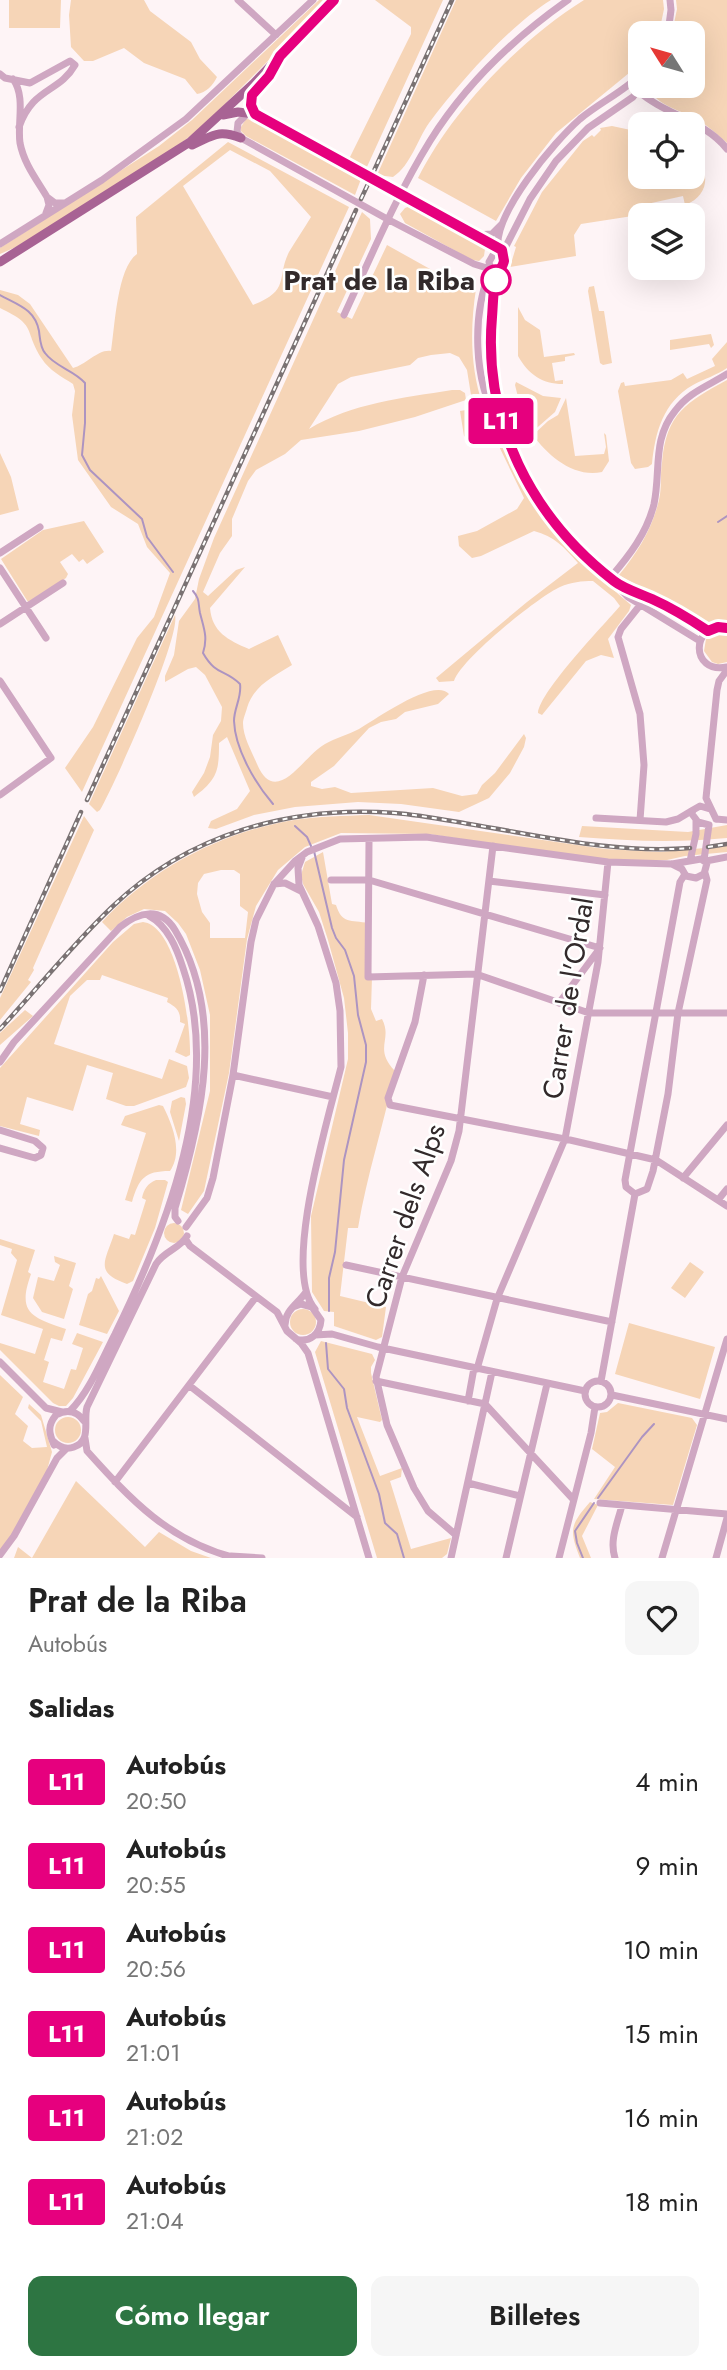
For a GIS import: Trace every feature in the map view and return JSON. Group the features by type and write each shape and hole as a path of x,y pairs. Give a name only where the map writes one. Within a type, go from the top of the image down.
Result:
{"main road":[{"path":"0,262 183,147 229,109 334,0"},
{"path":"255,114 251,105 252,95 269,76 280,56"},
{"path":"229,109 255,114"},
{"path":"229,109 231,128 241,138"},
{"path":"183,147 222,132 241,138"}],"street":[{"path":"238,0 276,35"},
{"path":"0,244 102,180 186,119 313,0"},
{"path":"344,315 400,194 431,140 471,86 523,34 568,0"},
{"path":"669,21 670,0"},
{"path":"19,95 30,83 63,63 70,61 75,65 69,74 34,100 26,110 19,127"},
{"path":"0,74 30,83"},
{"path":"13,79 18,86 23,156 47,197 49,210 43,217"},
{"path":"475,235 496,232 533,171 555,144 580,119 628,84"},
{"path":"507,440 496,403 491,361 490,258 500,250 556,160 588,128 628,97"},
{"path":"652,98 670,112 700,125 727,149"},
{"path":"492,271 388,220 241,138 237,132 239,123 246,115 255,114 500,250"},
{"path":"47,197 55,203 65,203"},
{"path":"508,215 497,241 503,266 492,271 482,298 478,337 479,362 486,398 529,484 553,521 628,597 700,641"},
{"path":"613,580 650,519 654,503 658,449 666,424 673,412 695,391 727,373"},
{"path":"0,552 40,527"},
{"path":"0,568 46,638"},
{"path":"613,580 664,604 708,631"},
{"path":"0,624 63,583"},
{"path":"640,820 644,765 640,714 618,637 621,629 641,604"},
{"path":"717,690 713,673 701,656 700,641 708,631 725,628"},
{"path":"708,665 727,668"},
{"path":"706,795 695,814 696,834 680,882 630,1153 625,1184 628,1190 635,1194 645,1191 650,1185 656,1160 678,1013 706,885 707,834 715,814 710,809 706,795 717,690 727,668"},
{"path":"0,681 51,758 0,795"},
{"path":"716,710 727,711"},
{"path":"596,817 666,822 710,809"},
{"path":"695,814 712,822 727,820"},
{"path":"369,1558 308,1353 287,1331 277,1312 190,1246 186,1240 186,1227 209,1192 233,1075 254,929 265,899 274,884 305,853 340,839 394,836 460,840 608,862 671,864 690,858 705,863 727,857"},
{"path":"369,841 368,977 476,974 589,1013 727,1013"},
{"name":"Carrer dels Alps","path":"456,1535 428,1511 414,1488 387,1425 376,1381 402,1277 451,1161 460,1119 493,846"},
{"path":"305,853 298,868 299,885 327,953 341,1011 341,1067 308,1204 304,1270 306,1292 319,1314 321,1323 332,1334"},
{"name":"Carrer de l'Ordal","path":"468,1401 497,1299 565,1139 600,948 608,862"},
{"path":"671,864 696,878 705,863"},
{"path":"331,880 369,880 600,948 559,1003"},
{"path":"489,881 605,895"},
{"path":"274,884 285,883 302,891"},
{"path":"0,1062 14,1042 111,937 132,918 152,914 166,919 178,936 196,982 204,1030 203,1081 197,1124 175,1208 175,1217 186,1227"},
{"path":"145,915 164,928 189,984 196,1030 195,1080 189,1123 164,1224 166,1242 86,1407 87,1451 148,1514 170,1531 205,1549 231,1557 262,1558"},
{"path":"424,975 415,1022 388,1098 389,1104 656,1160 727,1206"},
{"path":"233,1075 333,1097"},
{"path":"683,1178 727,1125"},
{"path":"0,1130 35,1141 43,1148 41,1155 35,1158 0,1148"},
{"path":"718,1200 727,1189"},
{"path":"601,1381 635,1194"},
{"path":"164,1224 178,1220"},
{"path":"166,1242 181,1245 186,1240"},
{"path":"50,1426 52,1420 80,1399 166,1242"},
{"path":"346,1265 612,1322"},
{"path":"285,1325 291,1309 306,1292"},
{"path":"115,1482 256,1297"},
{"path":"277,1312 306,1305 315,1309"},
{"path":"308,1353 321,1323"},
{"path":"295,1339 332,1334 476,1369 585,1391"},
{"path":"662,1558 727,1339"},
{"path":"0,1362 46,1408 57,1458"},
{"path":"451,1558 492,1372"},
{"path":"376,1381 485,1404 573,1499"},
{"path":"601,1381 608,1384 611,1395 606,1405 595,1407 586,1399 585,1391 591,1383 601,1381"},
{"path":"506,1558 547,1384"},
{"path":"190,1386 358,1517"},
{"path":"611,1395 727,1419"},
{"path":"559,1558 591,1433 595,1407"},
{"path":"46,1408 76,1413 85,1422"},
{"path":"0,1555 14,1536 57,1458 85,1437"},
{"path":"53,1441 69,1448 87,1451"},
{"path":"330,1495 341,1495 347,1489 348,1483"},
{"path":"468,1483 520,1496"},
{"path":"600,1503 727,1516 716,1558"},
{"path":"615,1558 614,1536 622,1505"},
{"path":"9,1558 14,1536"}],"shaded area":[{"path":"9,0 61,0 60,28 9,28"},
{"path":"71,0 144,0 150,11 191,42 200,59 217,77 209,88 197,94 185,79 144,63 124,48 93,61 84,61 71,47"},
{"path":"319,0 329,0 201,128 161,158 16,247 0,254 0,248 159,146 192,120"},
{"path":"375,0 443,0 366,169 349,159 411,34 411,27"},
{"path":"456,0 551,0 518,25 470,73 429,123 399,172 393,177 377,175"},
{"path":"584,0 663,0 664,9 662,21 628,21 628,74 556,133 521,178 496,221 418,178 449,127 490,78 560,16"},
{"path":"676,0 727,0 727,143 705,124 705,112 682,112 656,98 705,98 705,21 674,21"},
{"path":"246,119 256,120 361,179 355,195 246,136 241,127"},
{"path":"612,126 628,129 628,189 703,189 700,195 690,203 685,203 683,196 652,203 628,203 628,217 581,224 574,235 576,256 510,267 516,247 514,246 542,192 583,141 592,135 594,137 600,128"},
{"path":"228,142 349,207 82,792 65,768 93,727 137,638 154,617 170,573 147,547 138,524 111,507 78,460 72,415 75,391 73,384 45,363 25,324 0,308 0,290 18,295 30,304 73,368 101,352 111,351 121,284 130,261 137,254 136,217","holes":["230,150 270,171 311,217 289,252 278,288 273,294 253,305 183,186"]},
{"path":"410,206 479,244 485,249 484,256 479,261 472,260 405,223 400,214"},
{"path":"362,212 370,219 371,239 337,312 352,319 387,245 473,293 476,289 472,348 484,407 471,395 467,370 459,357 450,353 418,358 410,365 351,377 338,384 309,429 360,407 397,399 460,390 465,393 466,400 415,417 359,431 301,440 285,454 256,470 248,481 232,519 232,536 220,553 203,592 208,596 236,570 245,567 210,608 214,623 222,634 249,649 278,635 292,665 265,682 254,693 243,720 244,734 264,777 273,782 281,781 325,744 359,729 404,702 431,691 441,690 449,694 438,704 405,712 396,719 369,728 334,766 311,782 311,786 322,789 335,787 351,793 433,788 462,796 477,794 524,734 524,747 510,773 489,798 459,812 401,804 358,802 295,807 254,815 216,829 208,828 211,821 237,809 250,791 227,737 219,743 216,773 208,785 194,797 192,792 210,757 213,735 221,721 222,707 205,675 196,667 165,682 165,676 174,655 179,621 195,599 199,579 214,538"},
{"path":"594,286 599,311 604,311 612,363 603,365 600,363 588,291 589,287"},
{"path":"518,307 525,320 540,330 544,357 574,353 575,355 565,357 565,361 552,363 555,381 563,380 563,384 536,377 518,356"},
{"path":"711,334 714,345 711,348 709,344 670,350 670,340"},
{"path":"727,342 727,368 693,385 674,400 658,430 652,464 635,469 631,463 618,391 621,383 624,382 625,386 671,380 683,373 687,379 715,366 712,359"},
{"path":"727,380 727,624 703,623 619,575 638,549 656,511 664,446 674,421 690,403"},
{"path":"516,382 543,396 561,398 555,412 531,433 522,413"},
{"path":"566,398 575,456 604,454 604,433 606,435 609,461 602,472 582,472 563,464 533,435 558,415"},
{"path":"484,407 499,433 513,468 537,507 581,559 631,605 608,639 614,658 601,655 586,661 542,715 538,713 549,690 620,606 593,581 568,584 549,593 485,644 470,658 454,681 439,682 436,678 578,563 559,543 534,531 472,558 459,546 458,536 477,531 517,509 524,498 494,436 464,436 460,411"},
{"path":"0,453 11,477 19,510 0,515"},
{"path":"84,521 104,552 87,564 83,559 79,562 72,554 60,562 68,574 66,578 28,602 1,559 43,530"},
{"path":"175,615 174,629 158,680 119,772 97,812 89,804"},
{"path":"716,632 727,633 727,662 718,664 712,662 704,651 706,639"},
{"path":"369,815 605,849 660,852 727,846 727,852 667,860 628,861 573,856 429,834 341,833 305,847 278,870 256,906 247,939 229,1073 204,1191 188,1214 181,1210 210,1091 210,1015 200,970 186,934 165,911 144,909 127,917 111,931 102,922 143,885 190,855 215,843 241,833 294,820","holes":["234,870 240,874 240,906 248,912 245,938 210,938 210,923 202,912 197,894 198,883 204,874"]},
{"path":"84,816 94,830 28,980 31,982 0,1020 0,998"},
{"path":"727,825 727,838 708,840 653,841 579,837 582,826 688,832"},
{"path":"323,852 332,904 336,905 344,918 369,923 367,974 372,977 371,1009 376,1021 382,1019 385,1026 385,1056 395,1071 358,1228 348,1228 340,1296 386,1307 382,1337 376,1340 334,1326 334,1312 324,1311 312,1292 311,1216 348,1059 344,998 319,912 303,884 301,875 305,862"},
{"path":"143,922 155,928 174,958 185,1002 190,1055 186,1057 175,1052 185,1024 180,1022 179,1012 167,1002 168,998 102,975 100,980 87,980 70,996 54,1044 162,1079 169,1059 187,1066 189,1078 186,1087 134,1106 126,1106 106,1099 113,1073 87,1065 73,1111 27,1097 20,1124 40,1130 39,1136 0,1126 0,1068 113,942 134,924"},
{"path":"25,1010 33,1016 0,1045 0,1033"},
{"path":"185,1098 186,1104 179,1141 170,1112 172,1101"},
{"path":"163,1106 173,1130 176,1147 174,1164 170,1171 148,1175 137,1187 132,1202 125,1200 146,1133 121,1125 125,1116"},
{"path":"156,1180 168,1182 155,1228 133,1281 127,1284 110,1275 106,1270 105,1259 114,1234 129,1239 131,1234 135,1235 146,1200 142,1198 144,1192 148,1185"},
{"path":"170,1223 178,1223 184,1233 178,1243 170,1243 164,1237 164,1229"},
{"path":"0,1239 35,1250 28,1272 31,1274 27,1287 27,1305 36,1317 66,1329 62,1341 51,1338 44,1360 49,1362 43,1382 64,1389 71,1369 76,1370 83,1348 72,1344 77,1333 103,1342 66,1406 53,1403 0,1350 0,1343 35,1354 43,1329 1,1315 17,1260 11,1253 12,1249 0,1245"},
{"path":"54,1256 76,1263 69,1286 73,1289 64,1319 42,1312 33,1298 38,1277 54,1281 60,1265 55,1262"},
{"path":"690,1262 704,1272 685,1298 671,1288"},
{"path":"101,1276 119,1311 107,1334 79,1325 88,1294 92,1291 96,1278"},
{"path":"303,1309 312,1313 316,1322 312,1331 303,1335 294,1331 290,1322 294,1313"},
{"path":"629,1323 715,1347 700,1399 615,1374"},
{"path":"321,1341 372,1354 375,1360 371,1373 382,1420 380,1422 357,1417 380,1476 402,1468 401,1477 390,1481 411,1549 451,1538 447,1554 442,1558 377,1558 315,1352"},
{"path":"0,1375 23,1397 15,1414 28,1426 23,1441 32,1448 47,1447 41,1421 28,1408 29,1404 41,1415 52,1452 46,1474 5,1546 0,1550"},
{"path":"618,1403 692,1418 697,1425 673,1505 594,1499 615,1467 592,1449 600,1413 607,1412"},
{"path":"68,1417 77,1421 81,1430 77,1439 68,1443 59,1439 55,1430 59,1421"},
{"path":"76,1481 145,1547 159,1532 191,1551 211,1558 32,1558"},
{"path":"590,1502 598,1505 582,1536 591,1558 580,1558 573,1528"},
{"path":"18,1547 32,1558 14,1558"}],"waterway":[{"path":"0,295 30,313 37,324 45,353 85,383 82,455 90,470 142,519 147,537 173,572"},
{"path":"718,522 727,516"},
{"path":"193,591 198,599 205,633 203,653 216,669 240,684 234,721 238,743 253,776 273,804"},
{"path":"295,826 307,837 311,846"},
{"path":"314,851 332,928 345,950 354,976 358,1015 366,1045 366,1062 344,1160 335,1252 329,1278 329,1311"},
{"path":"326,1343 328,1369 344,1389 347,1408 379,1494 385,1523 397,1534 404,1558"},
{"path":"598,1498 654,1424"},
{"path":"583,1558 575,1531 594,1503"}],"railway":[{"path":"373,173 452,0"},
{"path":"361,199 368,184"},
{"path":"87,800 356,210"},
{"path":"0,991 81,812"},
{"path":"0,1029 83,936 142,882 174,860 208,843 280,820 318,814 395,813 607,846 690,848"},
{"path":"708,847 727,844"}],"bus line":[{"name":"L11","path":"334,0 280,56 269,76 252,95 251,105 255,114 502,250 504,261 497,273 494,299 491,361 499,416 517,463 529,484 553,521 616,583 664,604 708,631 718,627 727,628"}],"place":[{"name":"Prat de la Riba","path":"496,280"}]}
